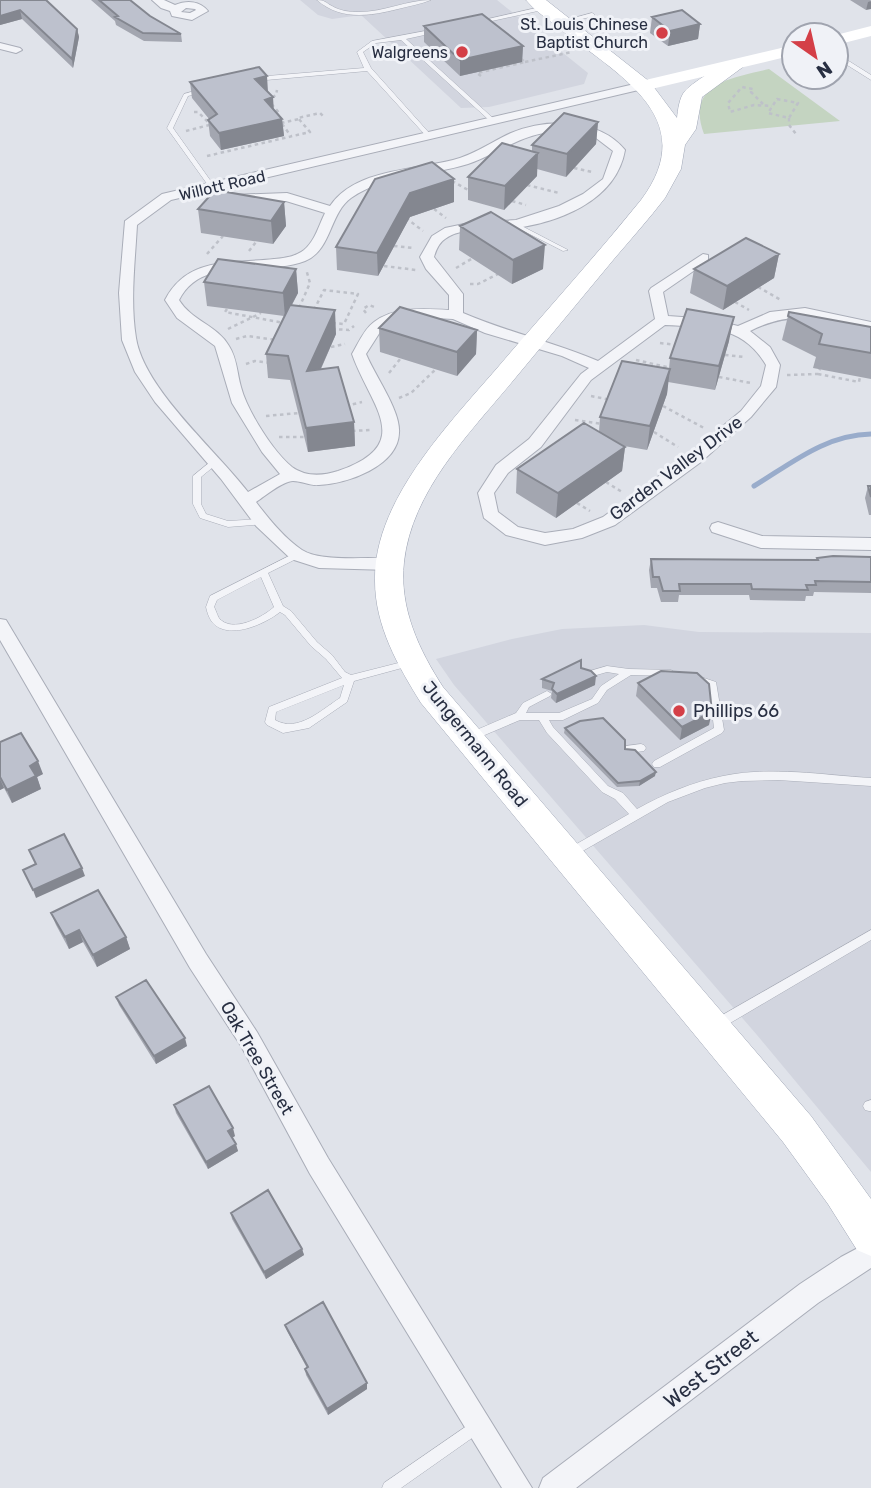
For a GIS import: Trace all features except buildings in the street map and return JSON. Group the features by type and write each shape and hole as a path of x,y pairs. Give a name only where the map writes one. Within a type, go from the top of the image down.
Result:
{"main road":[{"path":"540,4 643,86 657,101 668,119 674,135 674,146"},
{"path":"850,36 871,31"},
{"name":"Willott Road","path":"643,86 780,54"},
{"name":"Jungermann Road","path":"738,64 693,94 688,108 686,129 674,146 674,156 665,180 636,220 447,445 416,489 397,532 390,564 391,596 398,633 411,662 432,695 797,1129 842,1190 871,1236"}],"street":[{"path":"157,0 176,9"},
{"path":"0,46 16,50"},
{"name":"Willott Road","path":"297,555 262,522 215,461 160,399 142,372 129,340 127,293 130,224 167,197 643,86"},
{"path":"456,315 456,294 431,266 427,257 438,236 458,228 514,225 546,215 584,198 604,185 617,163 619,150 610,139 573,127 527,132 471,159 387,177 343,198 310,254 264,266 210,268 185,279 175,290 172,300 182,316 217,340 226,351 234,390 247,418 276,464 290,475 304,479 327,478 374,462 389,447 391,428 384,404 365,377 359,354 377,326 395,317 417,313 456,315 490,330 533,341 598,366"},
{"path":"236,198 287,197 333,211"},
{"path":"703,258 656,291 662,320 718,323 740,330 756,342 771,359 773,365 768,387"},
{"path":"740,330 765,316 793,312 820,312 871,327"},
{"name":"Garden Valley Drive","path":"662,320 586,377 535,443 502,469 486,493 490,514 512,531 545,539 576,534 609,521 695,458 746,414 768,387"},
{"path":"246,500 290,475"},
{"path":"718,528 761,542 871,544"},
{"path":"297,555 319,562 390,564"},
{"name":"Oak Tree Street","path":"0,625 198,961 249,1040 319,1166 518,1488"},
{"name":"West Street","path":"553,1488 794,1304 845,1268 871,1254"}],"lane":[{"path":"320,0 330,10 340,14 369,13 428,0"},
{"path":"470,24 540,4"},
{"path":"562,22 592,15"},
{"path":"429,136 368,69 360,52 374,42 443,29"},
{"path":"402,38 492,120"},
{"path":"850,64 871,78"},
{"path":"246,81 368,69"},
{"path":"211,89 186,95 170,128 212,187"},
{"path":"514,225 565,250"},
{"path":"215,461 197,476 197,504 203,516 228,524 262,522"},
{"path":"279,608 272,614 242,627 216,621 210,607 213,598 297,555"},
{"path":"264,574 279,608 288,613 342,674 350,679"},
{"path":"350,679 344,700 306,725 283,729 270,722 272,710 350,679 411,662"},
{"path":"586,675 607,669 667,672 713,684 719,730 657,764"},
{"path":"467,738 519,716 560,717 595,701 604,688 629,672"},
{"path":"519,716 526,705 547,694"},
{"path":"541,716 570,753 605,789 618,796 637,816"},
{"path":"629,749 641,748"},
{"path":"570,753 582,752"},
{"path":"566,855 671,798 726,779 765,777 871,782"},
{"path":"712,1027 871,935"},
{"path":"389,1488 478,1425"}],"path":[{"path":"481,76 477,73 577,51"},
{"path":"515,54 525,62"},
{"path":"266,116 280,114 266,100 276,95 277,88 273,78"},
{"path":"763,104 756,100 751,92 753,89 742,87 731,97 730,108 738,109 754,104 772,106"},
{"path":"789,118 768,113 776,99 798,103 789,118 789,125 796,134"},
{"path":"754,104 752,101 756,100"},
{"path":"178,111 198,112 211,125"},
{"path":"274,125 320,113 324,117"},
{"path":"276,116 291,136"},
{"path":"192,159 310,132 299,119"},
{"path":"174,134 216,124"},
{"path":"437,166 444,175 466,190 475,192"},
{"path":"527,185 584,198"},
{"path":"406,218 418,230 438,236"},
{"path":"210,268 205,256 223,236"},
{"path":"296,314 310,283 307,270 299,259"},
{"path":"384,266 414,270 431,266"},
{"path":"448,286 478,284 498,274"},
{"path":"314,310 324,290 358,294 344,324 324,322"},
{"path":"227,309 225,312 292,324"},
{"path":"367,312 363,317 379,309"},
{"path":"217,340 261,313"},
{"path":"330,328 349,330 356,324"},
{"path":"217,340 247,336 286,341"},
{"path":"620,353 642,363 671,368"},
{"path":"229,368 255,361 275,363"},
{"path":"384,404 411,393 436,369"},
{"path":"818,374 820,369"},
{"path":"795,375 818,374 859,383 860,377"},
{"path":"719,377 768,387"},
{"path":"663,406 719,437"},
{"path":"247,418 299,413"},
{"path":"556,417 604,425"},
{"path":"653,432 695,458"}],"shaded area":[{"path":"300,0 497,0 588,73 584,84 489,107 461,108 361,15 332,19 318,15"},
{"path":"644,625 699,632 871,633 871,1172 757,1035 454,685 436,659 562,629"}],"green space":[{"path":"769,69 780,77 780,91 799,91 840,121 704,134 700,117 701,104 706,93 727,80"}],"waterway":[{"path":"754,486 824,445 839,439 871,434"}],"place":[{"name":"St. Louis Chinese Baptist Church","path":"662,33"},
{"name":"Walgreens","path":"462,52"},
{"name":"Phillips 66","path":"679,711"}]}
